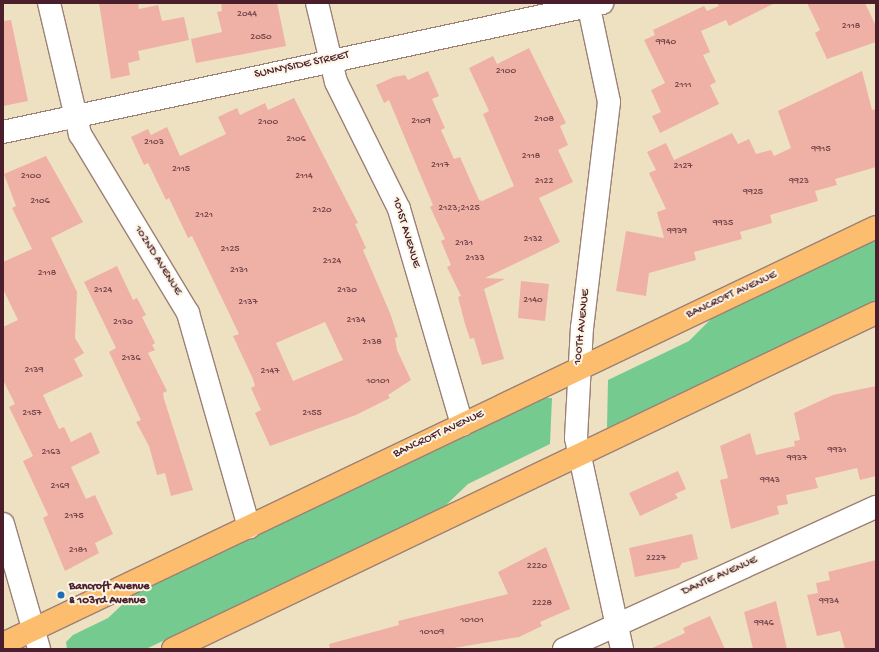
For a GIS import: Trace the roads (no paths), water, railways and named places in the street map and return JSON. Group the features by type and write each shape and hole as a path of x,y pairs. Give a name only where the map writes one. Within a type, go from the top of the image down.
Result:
{"main road":[{"name":"BANCROFT AVENUE","path":"3,644 36,639 248,527 876,227"},
{"path":"173,649 876,313"}],"street":[{"name":"102ND AVENUE","path":"49,3 75,116 88,148 188,313 248,527"},
{"name":"101ST AVENUE","path":"317,3 336,82 399,209 462,425"},
{"name":"SUNNYSIDE STREET","path":"3,132 593,4"},
{"name":"100TH AVENUE","path":"593,4 609,102 579,369 578,455 622,649"},
{"name":"DANTE AVENUE","path":"564,649 876,506"},
{"path":"3,524 36,639"}],"place":[{"name":"Bancroft Avenue & 103rd Avenue","path":"61,595"}]}
